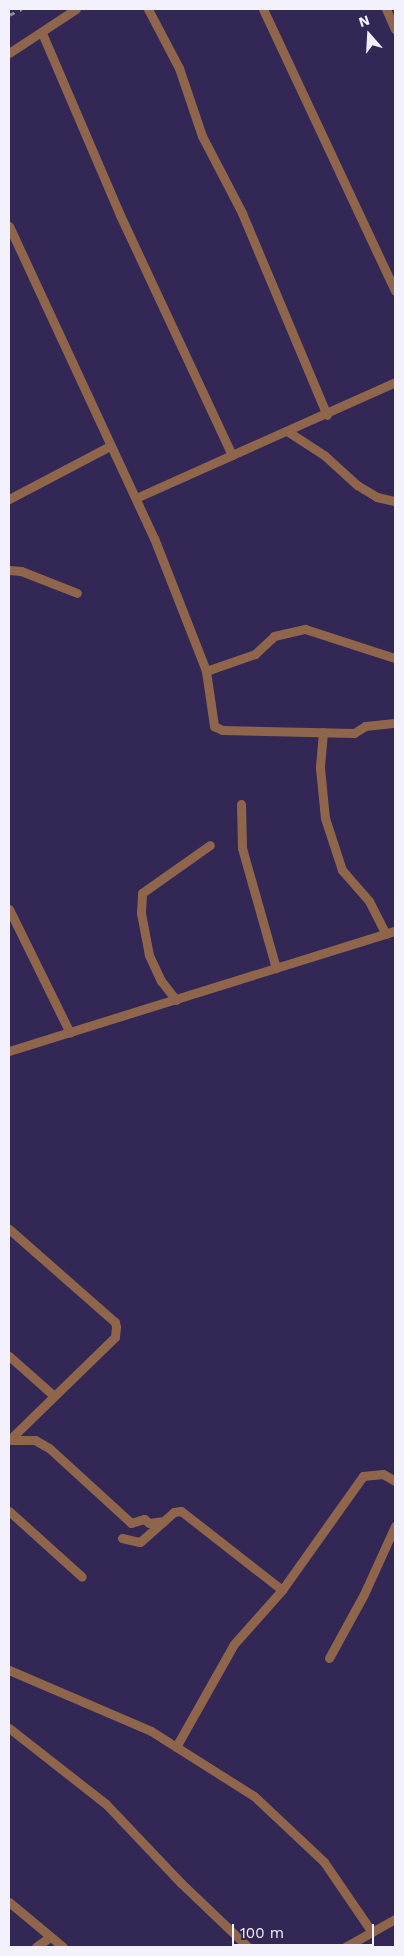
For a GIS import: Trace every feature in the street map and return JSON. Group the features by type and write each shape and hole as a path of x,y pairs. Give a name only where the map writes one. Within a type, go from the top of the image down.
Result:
{"street":[{"path":"9,52 42,33 76,9"},
{"path":"148,9 179,68 202,136 242,213 327,415"},
{"path":"263,9 395,291"},
{"path":"386,9 395,29"},
{"path":"42,33 120,215 232,455"},
{"path":"9,226 110,446 136,498 206,672 217,729 354,733 366,726 395,723"},
{"path":"136,498 327,415 395,382"},
{"path":"287,432 324,455 357,485 377,497 395,501"},
{"path":"10,496 110,446"},
{"path":"9,570 21,571 76,593"},
{"path":"206,672 255,654 274,636 305,629 395,658"},
{"path":"323,732 320,768 325,818 342,870 369,901 386,934"},
{"path":"241,804 242,848 276,968"},
{"path":"176,1000 161,981 149,955 141,913 142,894 210,845"},
{"path":"9,909 70,1033"},
{"path":"9,1051 395,931"},
{"path":"9,1229 115,1322 116,1327 115,1337 53,1395 23,1430 10,1437"},
{"path":"9,1356 53,1395"},
{"path":"10,1437 35,1440 49,1448 131,1523 144,1519 149,1523 164,1520"},
{"path":"176,1747 234,1644 282,1590 363,1476 383,1474 395,1480"},
{"path":"9,1511 82,1577"},
{"path":"122,1538 140,1542 164,1520 181,1511 282,1590"},
{"path":"329,1658 364,1594 395,1526"},
{"path":"9,1670 152,1731 254,1796 309,1846 372,1932"},
{"path":"9,1728 106,1804 180,1883 248,1947"},
{"path":"9,1902 62,1947"},
{"path":"345,1947 392,1921 395,1931"},
{"path":"36,1947 50,1937"}],"railway":[{"path":"9,15 22,9"}]}
